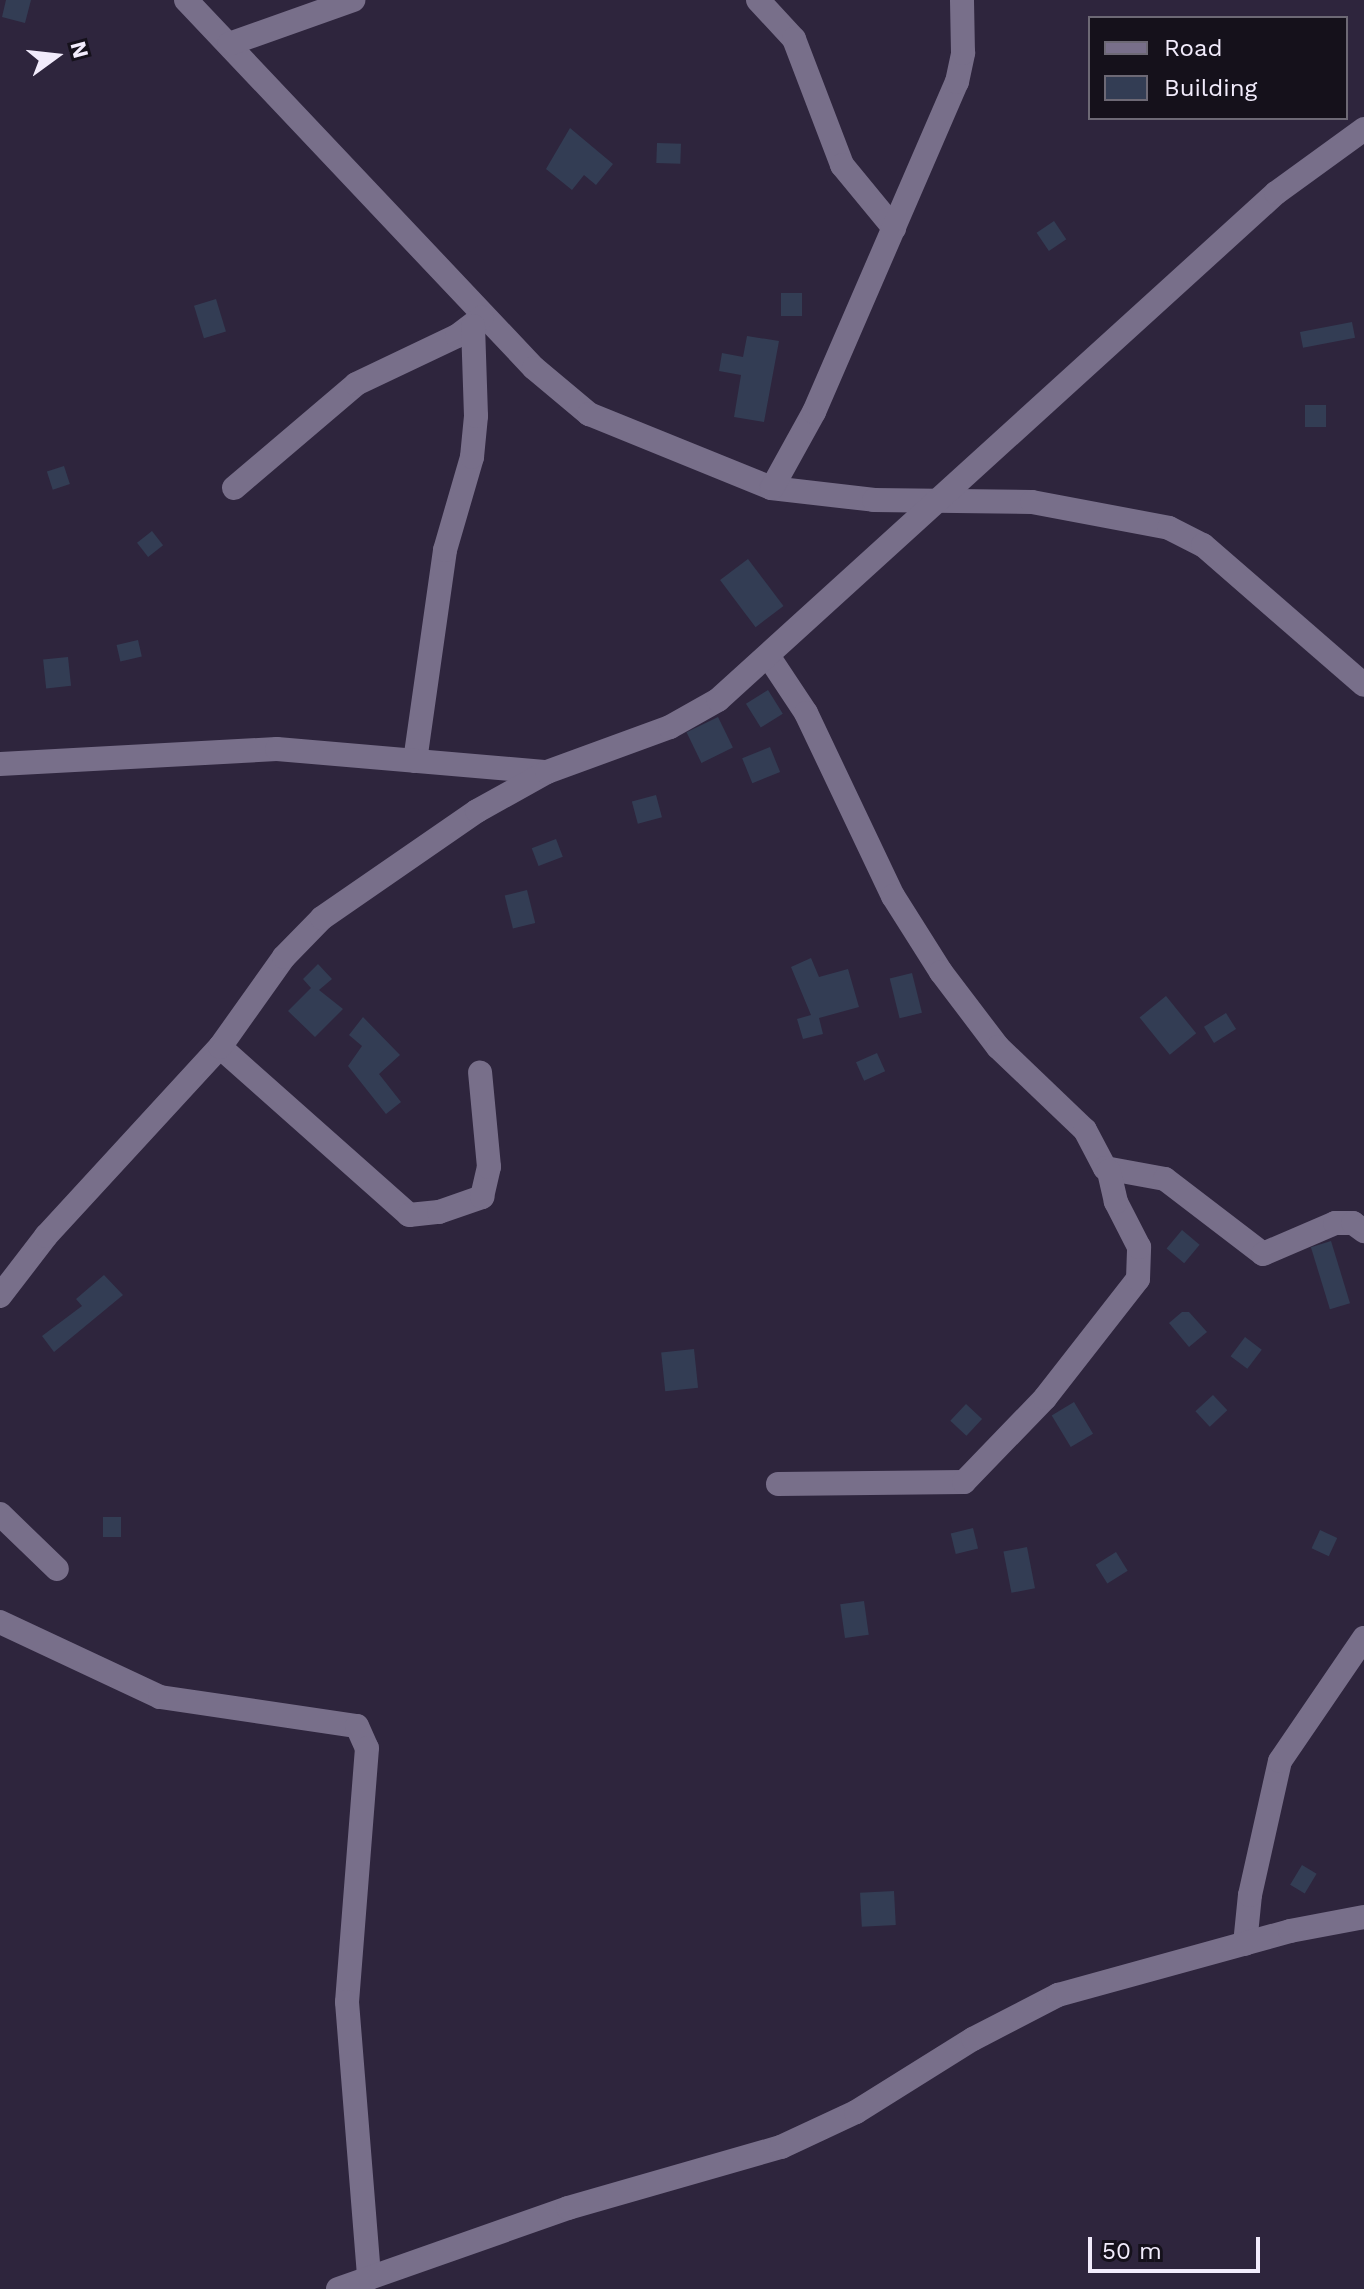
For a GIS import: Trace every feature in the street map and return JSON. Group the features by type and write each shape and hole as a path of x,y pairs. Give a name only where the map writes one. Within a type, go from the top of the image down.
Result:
{"street":[{"path":"186,0 478,320 589,414 626,434 772,488 874,500 939,497 1032,502 1169,528 1203,545 1364,685"},
{"path":"229,44 353,0"},
{"path":"758,0 794,39 842,165 894,228"},
{"path":"772,488 814,412 959,74 962,0"},
{"path":"0,1296 46,1236 220,1047 284,957 322,918 477,811 547,772 670,727 718,700 769,657 939,497 1276,193 1364,129"},
{"path":"234,488 356,384 478,320"},
{"path":"415,761 445,550 472,457 478,320"},
{"path":"769,657 806,713 893,896 941,972 998,1047 1085,1130 1109,1171 1116,1202 1139,1247 1138,1279 1045,1398 964,1482 778,1484"},
{"path":"0,764 277,749 547,772"},
{"path":"220,1047 409,1215 439,1212 482,1197 489,1167 480,1072"},
{"path":"1109,1171 1165,1179 1263,1254 1335,1223 1353,1223 1364,1231"},
{"path":"0,1514 57,1569"},
{"path":"0,1622 160,1697 357,1726 367,1748 347,2002 369,2278"},
{"path":"1245,1944 1250,1895 1280,1761 1364,1638"},
{"path":"338,2289 568,2208 781,2147 856,2112 973,2039 1058,1995 1245,1944 1364,1917"}],"building":[{"path":"6,0 31,0 25,23 2,17"},
{"path":"570,128 613,164 596,185 584,175 572,190 546,169"},
{"path":"657,143 681,144 680,164 656,163"},
{"path":"1054,221 1066,239 1049,251 1037,233"},
{"path":"781,293 802,293 802,316 781,316"},
{"path":"216,299 226,332 204,338 194,306"},
{"path":"1352,322 1355,338 1303,348 1300,332"},
{"path":"747,336 779,341 764,422 734,417 741,375 719,371 722,353 743,357"},
{"path":"1305,405 1326,405 1326,427 1305,427"},
{"path":"64,466 70,484 53,490 47,472"},
{"path":"152,531 163,545 148,557 137,543"},
{"path":"748,559 784,606 756,627 720,580"},
{"path":"138,640 142,657 120,662 117,645"},
{"path":"68,657 71,686 46,688 43,660"},
{"path":"768,690 783,714 761,728 746,704"},
{"path":"718,717 733,748 701,763 687,732"},
{"path":"770,747 780,772 752,783 742,758"},
{"path":"656,795 662,817 638,824 632,801"},
{"path":"556,839 563,857 539,866 532,848"},
{"path":"527,890 535,923 513,929 505,896"},
{"path":"811,958 819,977 848,969 859,1007 819,1018 823,1034 803,1039 797,1019 811,1015 791,967"},
{"path":"318,964 332,979 319,990 343,1009 315,1037 288,1011 311,988 303,979"},
{"path":"912,973 922,1013 900,1018 890,979"},
{"path":"1166,996 1196,1033 1170,1055 1140,1017"},
{"path":"1226,1013 1236,1029 1214,1043 1204,1027"},
{"path":"363,1017 400,1055 379,1074 401,1102 386,1114 348,1066 362,1046 349,1035"},
{"path":"877,1053 885,1071 864,1081 856,1062"},
{"path":"1182,1230 1200,1245 1184,1263 1167,1248"},
{"path":"1331,1241 1350,1303 1330,1309 1311,1247"},
{"path":"104,1275 123,1295 54,1352 42,1336 82,1306 76,1299"},
{"path":"1182,1312 1189,1312 1207,1332 1189,1347 1169,1323"},
{"path":"1245,1337 1262,1350 1247,1369 1231,1356"},
{"path":"694,1349 698,1388 665,1391 661,1352"},
{"path":"1213,1395 1227,1410 1210,1427 1195,1411"},
{"path":"1074,1402 1093,1434 1071,1447 1052,1415"},
{"path":"966,1404 982,1419 966,1436 950,1421"},
{"path":"103,1517 121,1517 121,1537 103,1537"},
{"path":"973,1528 978,1548 956,1554 951,1534"},
{"path":"1320,1530 1337,1538 1329,1556 1312,1548"},
{"path":"1027,1547 1035,1588 1011,1593 1003,1552"},
{"path":"1116,1552 1128,1571 1107,1583 1096,1565"},
{"path":"864,1601 869,1635 845,1638 840,1604"},
{"path":"1302,1865 1317,1874 1305,1893 1290,1885"},
{"path":"894,1891 896,1925 862,1927 860,1893"}]}
